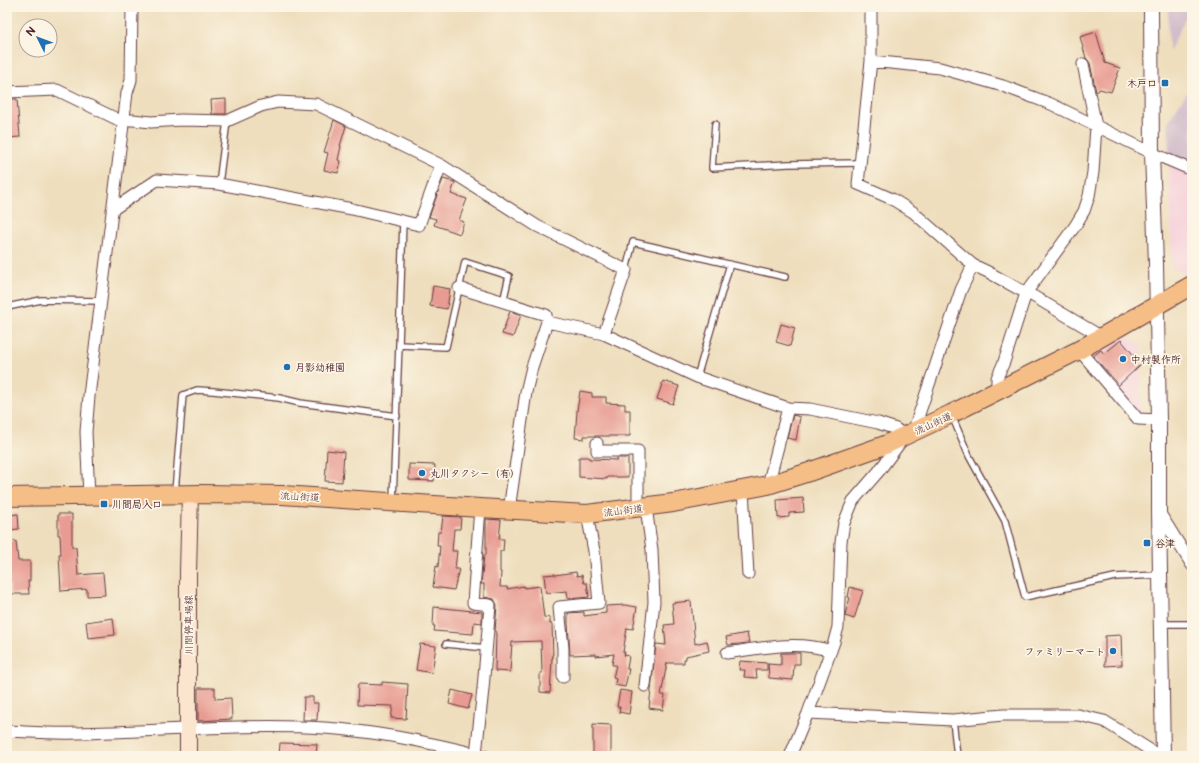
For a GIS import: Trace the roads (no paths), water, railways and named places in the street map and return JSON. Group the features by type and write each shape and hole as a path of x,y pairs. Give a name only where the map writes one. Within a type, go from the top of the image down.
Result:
{"main road":[{"name":"流山街道","path":"7,497 182,494 282,495 587,514 642,507 743,490 768,485 810,472 864,453 909,434 997,392 1079,350 1192,286"},
{"name":"川間停車場線","path":"182,494 188,572 188,756"}],"street":[{"path":"89,496 86,432 92,369 126,93 131,80 132,7"},
{"path":"871,7 871,61 858,184 892,199 912,212 974,266 1033,296 1102,337"},
{"path":"1151,7 1152,153 1159,420 1160,575 1160,624 1155,754"},
{"path":"871,61 940,68 1003,86 1051,104 1152,153 1192,170"},
{"path":"997,392 997,378 1004,362 1026,293 1075,226 1084,211 1089,196 1093,172 1096,126 1083,64"},
{"path":"7,92 57,90 123,120 151,122 181,120 227,121 262,106 278,102 316,104 441,165 537,226 626,270 604,334"},
{"path":"112,210 157,180 219,184 352,209 419,225 441,165"},
{"path":"790,756 808,714 831,651 838,627 840,542 844,523 853,501 909,434 961,290 974,266"},
{"path":"459,288 546,315 547,322 532,367 526,392 509,510"},
{"path":"547,322 604,334 697,377 788,408 810,409 878,423 909,434"},
{"path":"1079,350 1138,418 1159,420"},
{"path":"768,485 788,408"},
{"path":"597,443 597,451 638,451 642,507 652,550 654,602 645,686"},
{"path":"743,490 748,574"},
{"path":"7,731 76,733 279,727 324,728 368,732 480,755 483,689 490,605 473,603 480,508"},
{"path":"1159,511 1192,565"},
{"path":"563,677 563,648 559,606 599,603 594,551 587,514"},
{"path":"727,653 778,646 820,647 831,651"},
{"path":"808,714 953,720 1003,715 1078,715 1104,721 1155,754"}],"lane":[{"path":"219,184 227,121"},
{"path":"715,124 712,168 788,164 860,163"},
{"path":"393,502 400,345 403,221"},
{"path":"626,270 633,242 784,277"},
{"path":"400,345 446,347 465,262 510,276 503,302"},
{"path":"697,377 730,264"},
{"path":"7,307 41,300 101,301"},
{"path":"182,494 183,395 197,390 220,392 279,398 300,403 397,416"},
{"path":"951,414 969,456 1005,521 1025,597 1115,577 1160,575"},
{"path":"1160,624 1192,624"},
{"path":"446,644 486,648"},
{"path":"953,720 957,756"}],"place":[{"name":"木戸口","path":"1165,83"},
{"name":"中村製作所","path":"1123,359"},
{"name":"月影幼稚園","path":"287,367"},
{"name":"丸川タクシー（有）","path":"422,473"},
{"name":"川間局入口","path":"104,504"},
{"name":"谷津","path":"1147,543"},
{"name":"ファミリーマート","path":"1113,651"}]}
